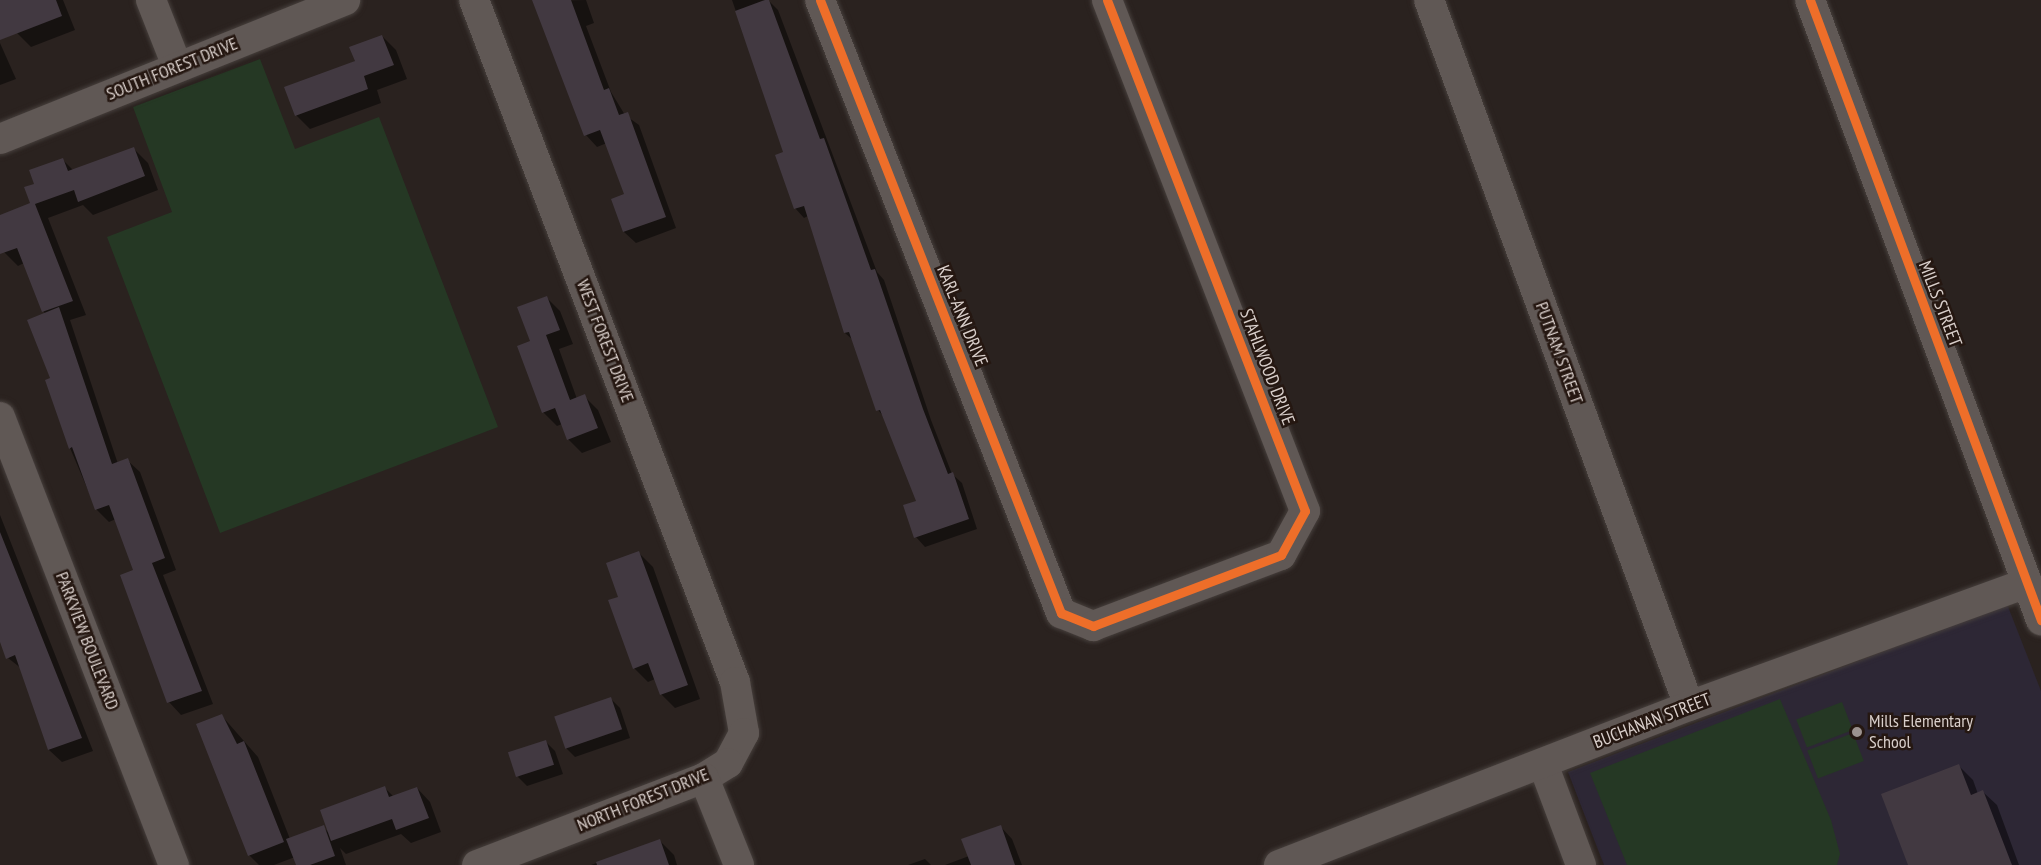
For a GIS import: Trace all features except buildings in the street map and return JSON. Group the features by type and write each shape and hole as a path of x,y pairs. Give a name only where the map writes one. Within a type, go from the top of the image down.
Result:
{"street":[{"path":"151,0 177,66"},
{"name":"SOUTH FOREST DRIVE","path":"0,139 345,0"},
{"name":"WEST FOREST DRIVE","path":"474,0 735,682"},
{"name":"KARL-ANN DRIVE","path":"820,0 1061,613 1093,626"},
{"name":"STAHLWOOD DRIVE","path":"1093,626 1281,555 1305,511 1107,0"},
{"name":"PUTNAM STREET","path":"1430,0 1689,706"},
{"name":"MILLS STREET","path":"1810,0 2041,620"},
{"name":"PARKVIEW BOULEVARD","path":"0,417 174,865"},
{"name":"BUCHANAN STREET","path":"1279,865 1689,706 2027,583"},
{"name":"NORTH FOREST DRIVE","path":"477,865 704,778 728,763 744,733 735,682"},
{"path":"1543,764 1581,865"},
{"path":"704,778 739,865"}],"shaded area":[{"name":"Mills Elementary School","path":"2007,604 2041,691 2041,865 1604,865 1568,772"}],"green space":[{"path":"260,59 295,149 379,117 498,427 220,533 107,237 172,212 133,107"},
{"path":"1780,699 1831,820 1840,854 1837,865 1627,865 1590,773"},
{"path":"1842,702 1853,730 1807,748 1796,720"},
{"path":"1853,733 1864,761 1818,779 1807,751"}],"cycle path":[{"path":"820,0 1061,613 1093,626 1281,555 1305,511 1107,0"},
{"path":"1810,0 2041,620"}],"place":[{"name":"Mills Elementary School","path":"1857,732"}]}
